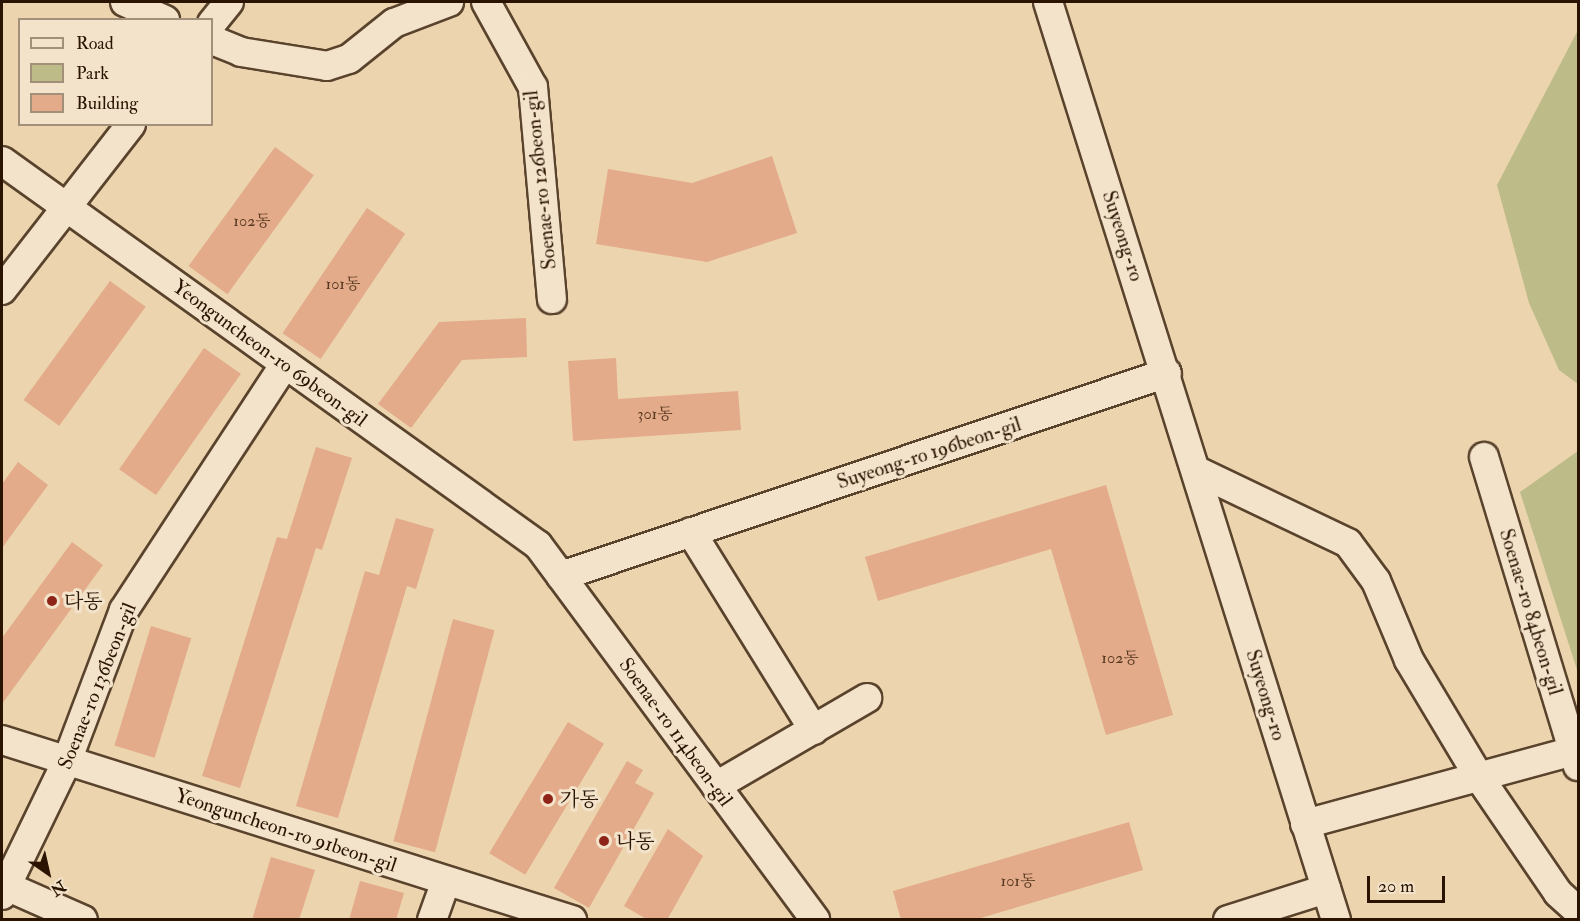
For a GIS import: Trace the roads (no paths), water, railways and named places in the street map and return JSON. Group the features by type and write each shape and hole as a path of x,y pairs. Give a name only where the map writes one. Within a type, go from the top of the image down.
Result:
{"street":[{"path":"125,2 161,18"},
{"path":"213,22 229,2"},
{"path":"213,40 241,52 327,66 349,59 394,23 449,2"},
{"name":"Soenae-ro 126beon-gil","path":"486,2 533,87 552,298"},
{"name":"Suyeong-ro","path":"1048,2 1167,373 1336,920"},
{"path":"2,290 129,126"},
{"name":"Yeonguncheon-ro 69beon-gil","path":"2,161 538,545"},
{"name":"Soenae-ro 136beon-gil","path":"4,891 67,761 124,610 285,364"},
{"name":"Suyeong-ro 196beon-gil","path":"561,576 1167,373"},
{"name":"Soenae-ro 84beon-gil","path":"1484,457 1577,756"},
{"path":"1197,471 1348,543 1376,581 1403,645 1479,777 1558,893 1578,911"},
{"path":"692,532 814,730"},
{"name":"Soenae-ro 114beon-gil","path":"538,545 815,920"},
{"path":"716,786 867,698"},
{"name":"Yeonguncheon-ro 91beon-gil","path":"2,740 572,920"},
{"path":"1305,824 1479,777 1577,756"},
{"path":"432,920 446,881"},
{"path":"1228,920 1326,889"},
{"path":"4,891 83,920"}],"place":[{"name":"다동","path":"52,601"},
{"name":"가동","path":"548,799"},
{"name":"나동","path":"604,841"}]}
